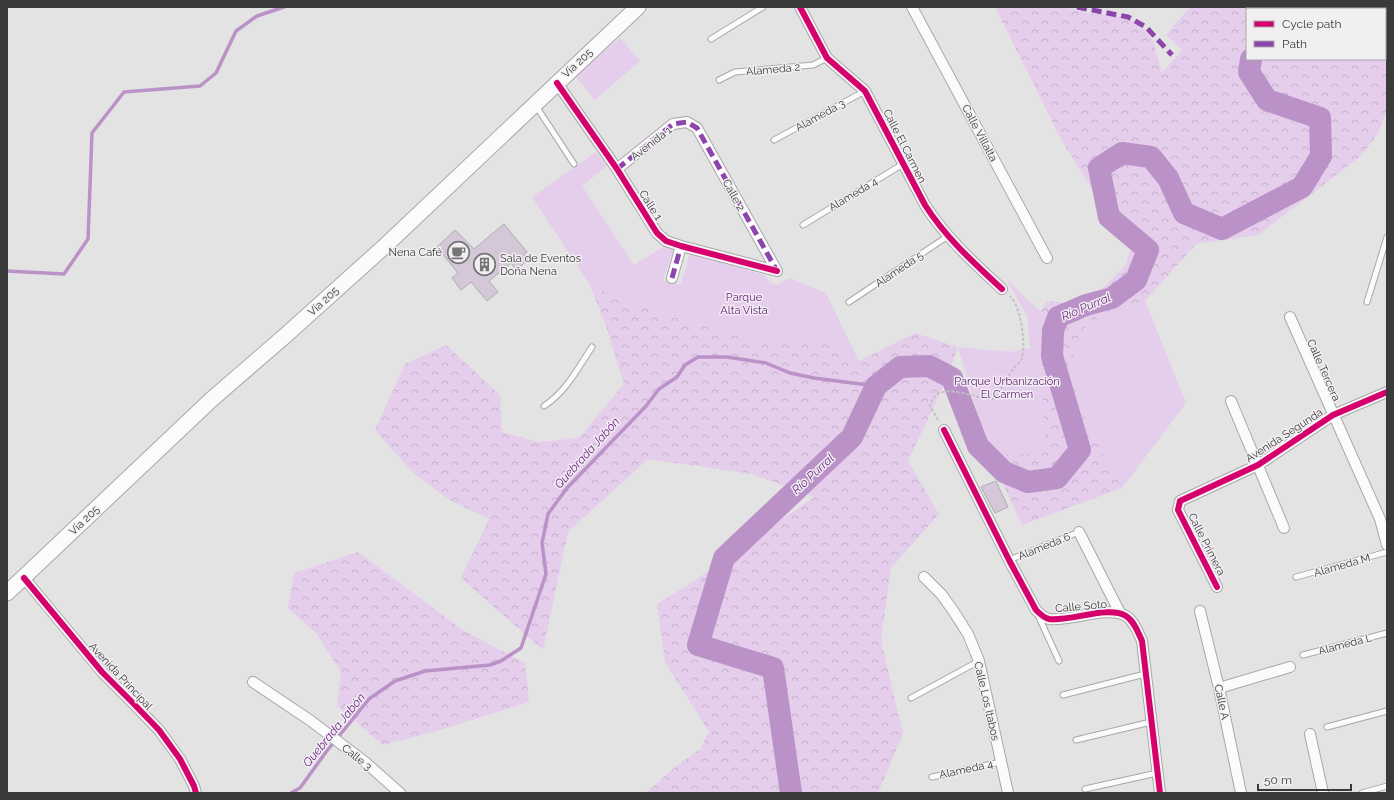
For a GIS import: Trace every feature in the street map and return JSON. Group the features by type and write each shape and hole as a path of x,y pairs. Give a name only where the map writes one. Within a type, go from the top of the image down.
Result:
{"main road":[{"name":"Vía 205","path":"7,593 212,398 286,335 386,245 638,7"}],"street":[{"name":"Calle El Carmen","path":"800,7 827,58 865,90 903,164 935,221 965,255 1002,289"},
{"name":"Calle Villalta","path":"912,7 1047,258"},
{"name":"Calle 1","path":"557,83 617,169 657,233 666,241 777,271"},
{"name":"Avenida 1","path":"617,169 673,124 687,122"},
{"name":"Calle 2","path":"687,122 696,128 777,271"},
{"path":"672,278 680,246"},
{"name":"Calle Tercera","path":"1290,317 1333,415 1383,517 1387,545"},
{"name":"Avenida Segunda","path":"1178,510 1180,501 1258,465 1333,415 1387,392"},
{"path":"1231,401 1284,528"},
{"path":"944,430 1036,610"},
{"name":"Calle Primera","path":"1178,510 1217,587"},
{"path":"1079,532 1120,613"},
{"name":"Calle Los Itabos","path":"924,577 942,595 954,612 968,634 979,661 1008,793"},
{"name":"Avenida Principal","path":"24,578 102,672 132,701 158,730 180,759 196,793"},
{"name":"Calle Soto","path":"1036,610 1049,619 1107,612 1120,613 1126,616 1133,623 1142,641 1156,773 1160,793"},
{"name":"Calle A","path":"1200,611 1219,688 1241,793"},
{"path":"1219,688 1290,667"},
{"name":"Calle 3","path":"253,682 311,721 365,762 400,793"},
{"path":"1310,734 1323,793"}],"lane":[{"path":"711,39 763,7"},
{"name":"Alameda 2","path":"719,80 735,72 813,66 827,58"},
{"name":"Alameda 3","path":"774,140 865,90"},
{"path":"534,104 574,164"},
{"name":"Alameda 4","path":"803,225 903,164"},
{"name":"Alameda 5","path":"849,302 948,236"},
{"path":"1367,302 1387,237"},
{"path":"544,406 560,393 592,347"},
{"name":"Alameda 6","path":"1010,560 1079,532"},
{"name":"Alameda M","path":"1296,578 1387,552"},
{"path":"1036,610 1059,661"},
{"name":"Alameda L","path":"1303,655 1387,633"},
{"path":"911,698 979,661"},
{"path":"1063,695 1145,674"},
{"path":"1327,727 1387,711"},
{"path":"1076,740 1151,722"},
{"name":"Alameda 4","path":"932,777 1001,762"},
{"path":"1085,789 1156,773"},
{"path":"1362,793 1387,786"}],"path":[{"path":"944,430 930,406 932,400 937,394 948,391 993,399 1022,359 1023,334 1020,317 1013,299 1002,289"}],"green space":[{"path":"995,7 1063,7 1087,13 1117,15 1139,24 1153,40 1162,73 1182,50 1166,35 1190,7 1387,7 1387,110 1379,132 1361,156 1258,235 1196,244 1145,301 1088,322 1075,345 1070,373 1089,428 1122,488 1022,525 990,455 1046,453 1042,387 1041,312 1046,301 1086,305 1126,265 1130,249 1062,141"},
{"path":"620,38 640,61 595,100 575,76"},
{"name":"Parque Alta Vista","path":"596,152 607,166 582,186 634,265 666,245 674,249 663,280 681,285 690,253 764,275 771,283 777,285 789,278 826,293 859,361 828,340 799,345 736,336 641,307 590,285 532,197"},
{"name":"Parque Urbanización El Carmen","path":"1007,280 1041,312 1042,387 1046,453 990,455 958,347 1010,352 1030,348 1027,316"},
{"path":"590,285 641,307 736,336 799,345 828,340 859,361 915,333 958,347 945,383 908,461 939,514 891,568 881,640 903,734 878,793 646,793 675,767 700,749 709,732 665,662 657,604 691,583 814,497 752,474 648,459 568,532 543,650 461,578 489,519 451,501 414,474 375,430 405,364 446,345 500,395 502,432 539,442 579,438 624,384 606,326"},
{"path":"1145,301 1186,403 1122,488 1089,428 1070,373 1075,345 1088,322"},
{"path":"358,552 461,629 525,663 529,702 440,730 383,745 337,706 341,672 316,633 288,608 294,573"}],"building":[{"name":"Sala de Eventos Doña Nena","path":"504,224 527,252 524,254 528,260 516,270 511,263 489,281 498,292 487,301 471,282 461,290 452,278 458,273 437,247 455,230 474,249"},
{"path":"996,481 1008,507 995,513 981,487"}],"waterway":[{"path":"7,271 64,274 88,239 92,133 124,92 200,86 216,73 236,31 257,16 284,7"},
{"name":"Río Purral","path":"791,793 773,668 698,645 724,558 852,437 876,386 900,367 929,366 952,378 978,446 1004,472 1028,482 1057,478 1080,450 1052,356 1053,331 1058,317 1086,305 1112,298 1136,280 1148,250 1109,217 1099,168 1122,153 1151,157 1168,178 1184,213 1222,229 1302,187 1321,156 1320,118 1267,100 1249,72 1251,60"},
{"name":"Quebrada Jabón","path":"291,793 300,788 326,752 369,699 395,681 425,671 490,665 501,661 521,648 546,574 542,543 548,514 567,488 646,406 659,389 677,377 685,365 698,357 727,357 766,363 790,373 814,378 876,386"}],"marked path":[{"path":"1077,7 1128,17 1146,27 1172,55"},
{"path":"617,169 673,124 687,122 697,128 777,271"},
{"path":"672,278 681,246"}],"cycle path":[{"path":"800,7 827,58 865,91 925,205 933,217 961,250 1002,289"},
{"path":"557,83 617,169 657,233 666,241 777,271"},
{"path":"1217,587 1178,510 1180,501 1258,465 1333,415 1387,392"},
{"path":"944,430 1009,560 1036,610 1044,617 1049,619 1109,612 1118,613 1129,618 1136,627 1142,641 1160,793"},
{"path":"24,578 102,672 159,730 180,759 196,793"}],"place":[{"name":"Nena Café","path":"458,252"},
{"name":"Sala de Eventos Doña Nena","path":"484,264"}]}
